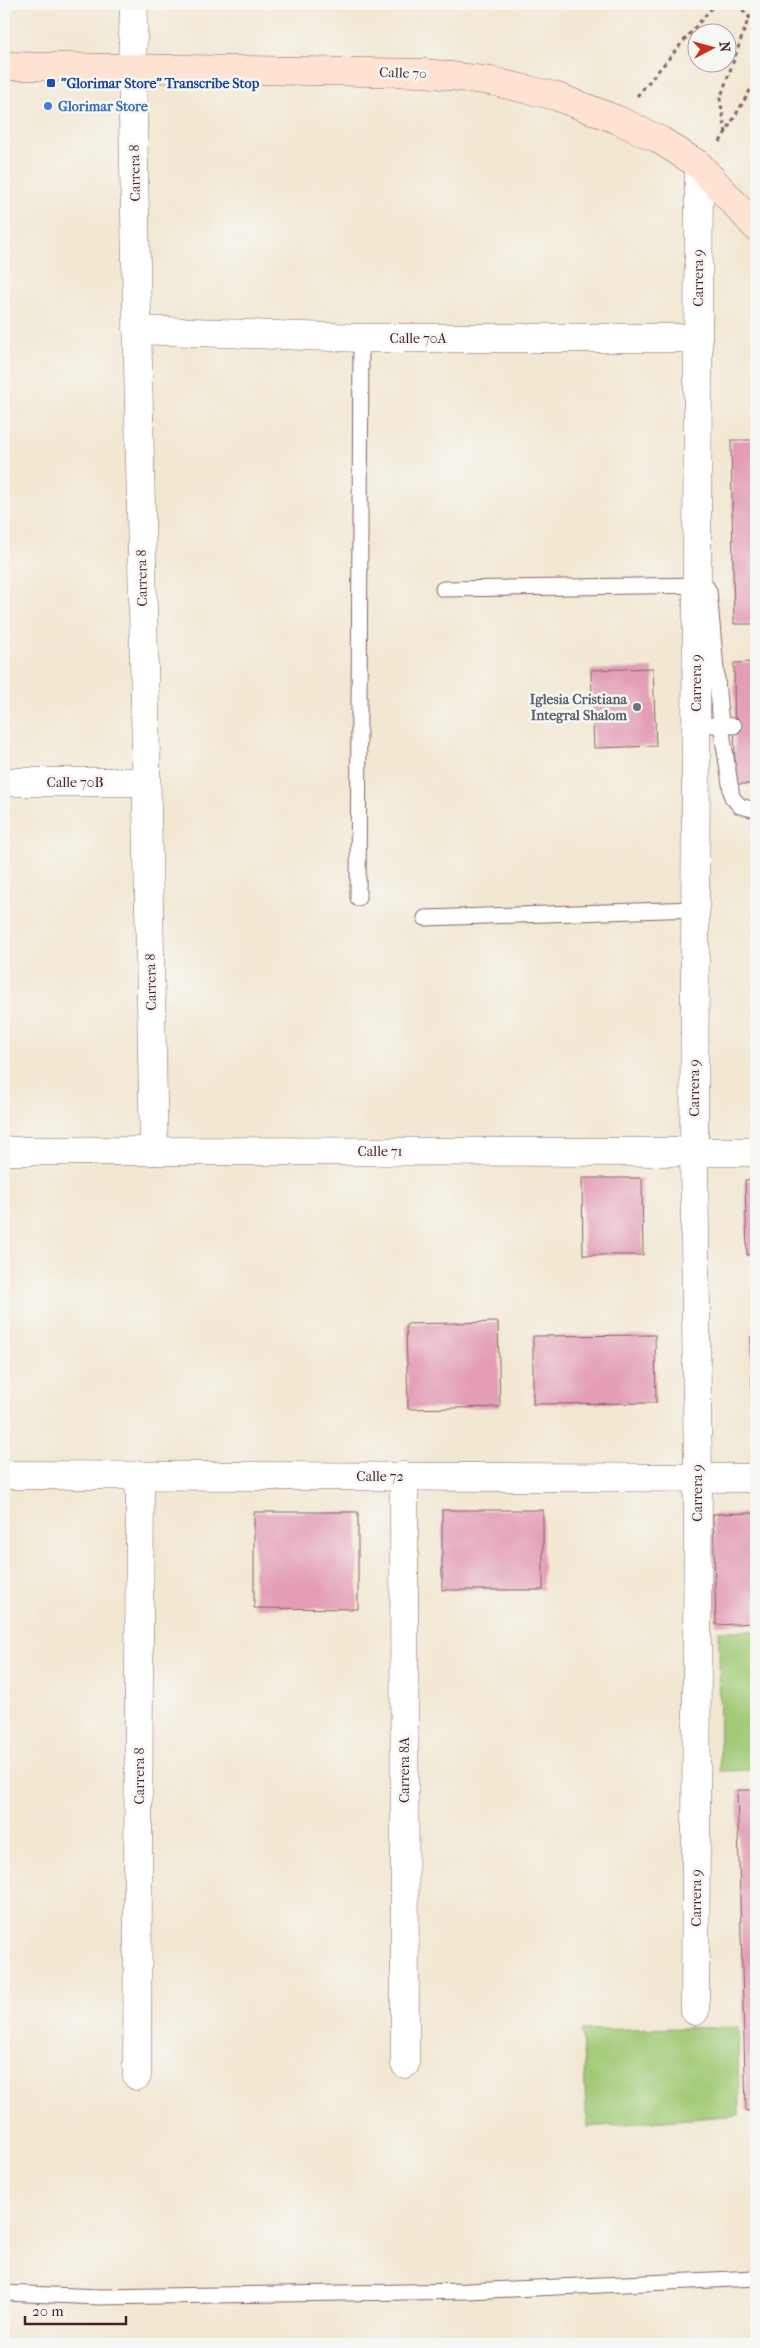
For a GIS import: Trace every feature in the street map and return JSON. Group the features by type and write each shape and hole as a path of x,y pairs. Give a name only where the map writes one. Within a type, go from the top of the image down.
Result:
{"main road":[{"name":"Calle 70","path":"4,66 426,73 491,81 554,96 618,120 660,140 699,165 756,227"}],"street":[{"name":"Carrera 8","path":"134,4 132,68 154,1151"},
{"name":"Carrera 9","path":"695,2010 698,1478 694,1151 695,909 717,725 697,583 699,165"},
{"name":"Calle 70A","path":"137,330 361,338 698,338"},
{"name":"Calle 70B","path":"4,782 146,782"},
{"name":"Calle 71","path":"4,1151 756,1152"},
{"name":"Calle 72","path":"4,1475 756,1478"},
{"name":"Carrera 8","path":"138,2076 140,1475"},
{"name":"Carrera 8A","path":"404,1476 405,2064"}],"lane":[{"path":"358,898 361,338"},
{"path":"443,589 697,583"},
{"path":"717,725 732,798 740,806 756,810"},
{"path":"425,918 695,909"},
{"path":"4,2293 99,2297 468,2291 756,2278"}],"path":[{"path":"618,120 715,4"},
{"path":"737,4 756,24"},
{"path":"749,17 720,99 726,133 756,80"}],"green space":[{"path":"719,1631 756,1631 756,1770 720,1771"},
{"path":"738,2027 739,2115 587,2127 582,2030"}],"building":[{"path":"731,440 756,440 756,624 734,624"},
{"path":"756,662 756,784 735,784 734,663"},
{"path":"653,668 656,746 594,748 591,670"},
{"path":"582,1178 642,1178 643,1255 583,1255"},
{"path":"756,1179 756,1255 747,1255 745,1180"},
{"path":"498,1322 500,1407 408,1409 406,1324"},
{"path":"655,1335 656,1403 533,1404 533,1336"},
{"path":"751,1336 756,1336 756,1408 752,1408"},
{"path":"442,1510 543,1510 543,1590 442,1590"},
{"path":"254,1512 358,1512 358,1609 254,1608"},
{"path":"756,1513 756,1623 716,1625 713,1514"},
{"path":"737,1790 756,1790 756,2111 746,2111"}],"place":[{"name":"\"Glorimar Store\" Transcribe Stop","path":"51,83"},
{"name":"Glorimar Store","path":"48,106"},
{"name":"Iglesia Cristiana Integral Shalom","path":"637,707"}]}
